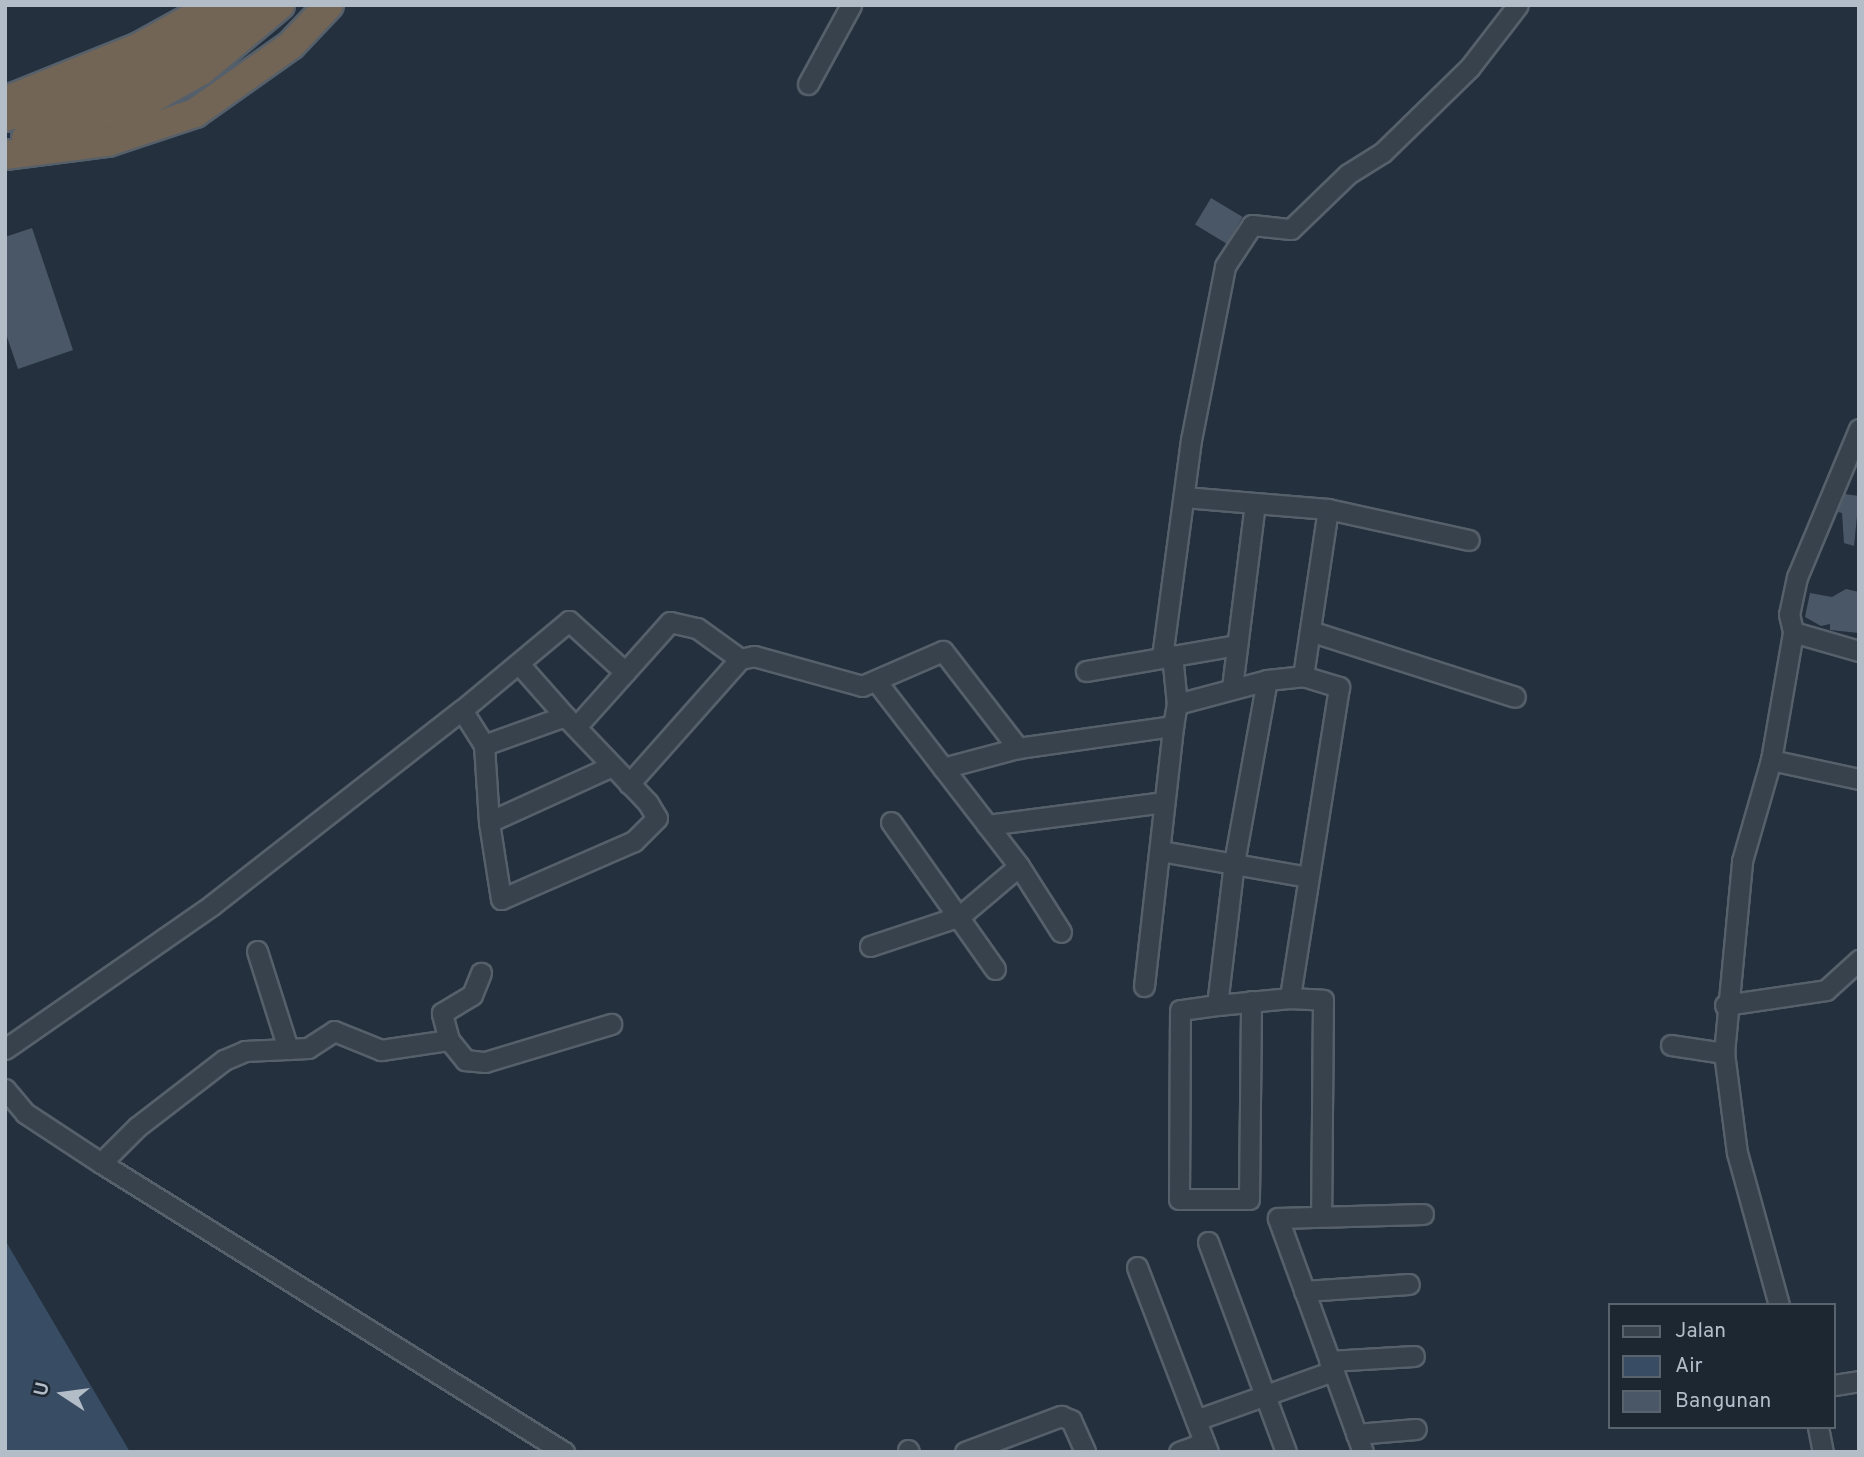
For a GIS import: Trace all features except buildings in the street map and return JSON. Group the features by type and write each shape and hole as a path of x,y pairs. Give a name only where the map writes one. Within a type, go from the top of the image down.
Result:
{"highway":[{"path":"5,101 139,47 215,5"},
{"path":"5,117 130,79 191,48 244,5"},
{"path":"5,144 149,100 201,71 280,5"},
{"path":"5,155 108,142 195,113 291,45 329,5"}],"street":[{"path":"808,83 851,5"},
{"path":"1144,986 1161,851 1163,802 1177,704 1167,656 1184,497 1223,273 1252,225 1291,229 1341,179 1382,153 1470,67 1518,5"},
{"path":"1778,1303 1737,1153 1724,1054 1725,1005 1742,861 1771,760 1793,632 1790,595 1859,429"},
{"path":"1184,497 1328,509 1469,540"},
{"path":"1232,688 1255,503"},
{"path":"1303,676 1328,509"},
{"path":"5,1049 212,905 462,710 569,621 625,671"},
{"path":"484,745 571,721 625,671 670,622 696,628 740,659 772,657 849,686 876,681 943,651 1018,748"},
{"path":"1310,631 1515,698"},
{"path":"1793,632 1859,651"},
{"path":"1086,671 1237,645"},
{"path":"629,784 740,659"},
{"path":"462,710 484,745 489,822 501,900 634,841 655,825 648,803 519,664"},
{"path":"1177,704 1267,680 1303,676 1339,687 1290,998"},
{"path":"1217,1004 1234,863 1267,680"},
{"path":"876,681 1019,866 1061,932"},
{"path":"943,768 1018,748 1173,726"},
{"path":"1771,760 1859,779"},
{"path":"489,822 612,766"},
{"path":"987,825 1163,802"},
{"path":"891,822 995,969"},
{"path":"1161,851 1308,877"},
{"path":"870,946 960,916 1019,866"},
{"path":"257,951 288,1049"},
{"path":"1725,1005 1826,990 1859,960"},
{"path":"481,973 472,995 442,1013 449,1040 465,1060 485,1062 611,1024"},
{"path":"1251,1002 1249,1199 1179,1199 1180,1010 1217,1004 1290,998 1323,1000 1321,1216"},
{"path":"101,1163 137,1128 224,1060 252,1049 308,1048 334,1031 381,1050 449,1040"},
{"path":"1671,1045 1724,1054"},
{"path":"5,1089 25,1113 101,1163 564,1452"},
{"path":"1416,1429 1360,1443 1278,1218 1423,1214"},
{"path":"1208,1242 1286,1452"},
{"path":"1137,1268 1206,1448 1180,1452"},
{"path":"1304,1291 1409,1284"},
{"path":"1196,1420 1265,1395 1331,1366 1414,1356"},
{"path":"1836,1385 1859,1381"},
{"path":"965,1452 1061,1416 1071,1420 1085,1452"},
{"path":"1818,1429 1823,1452"}],"water":[{"path":"5,1240 130,1452 5,1452"}]}
